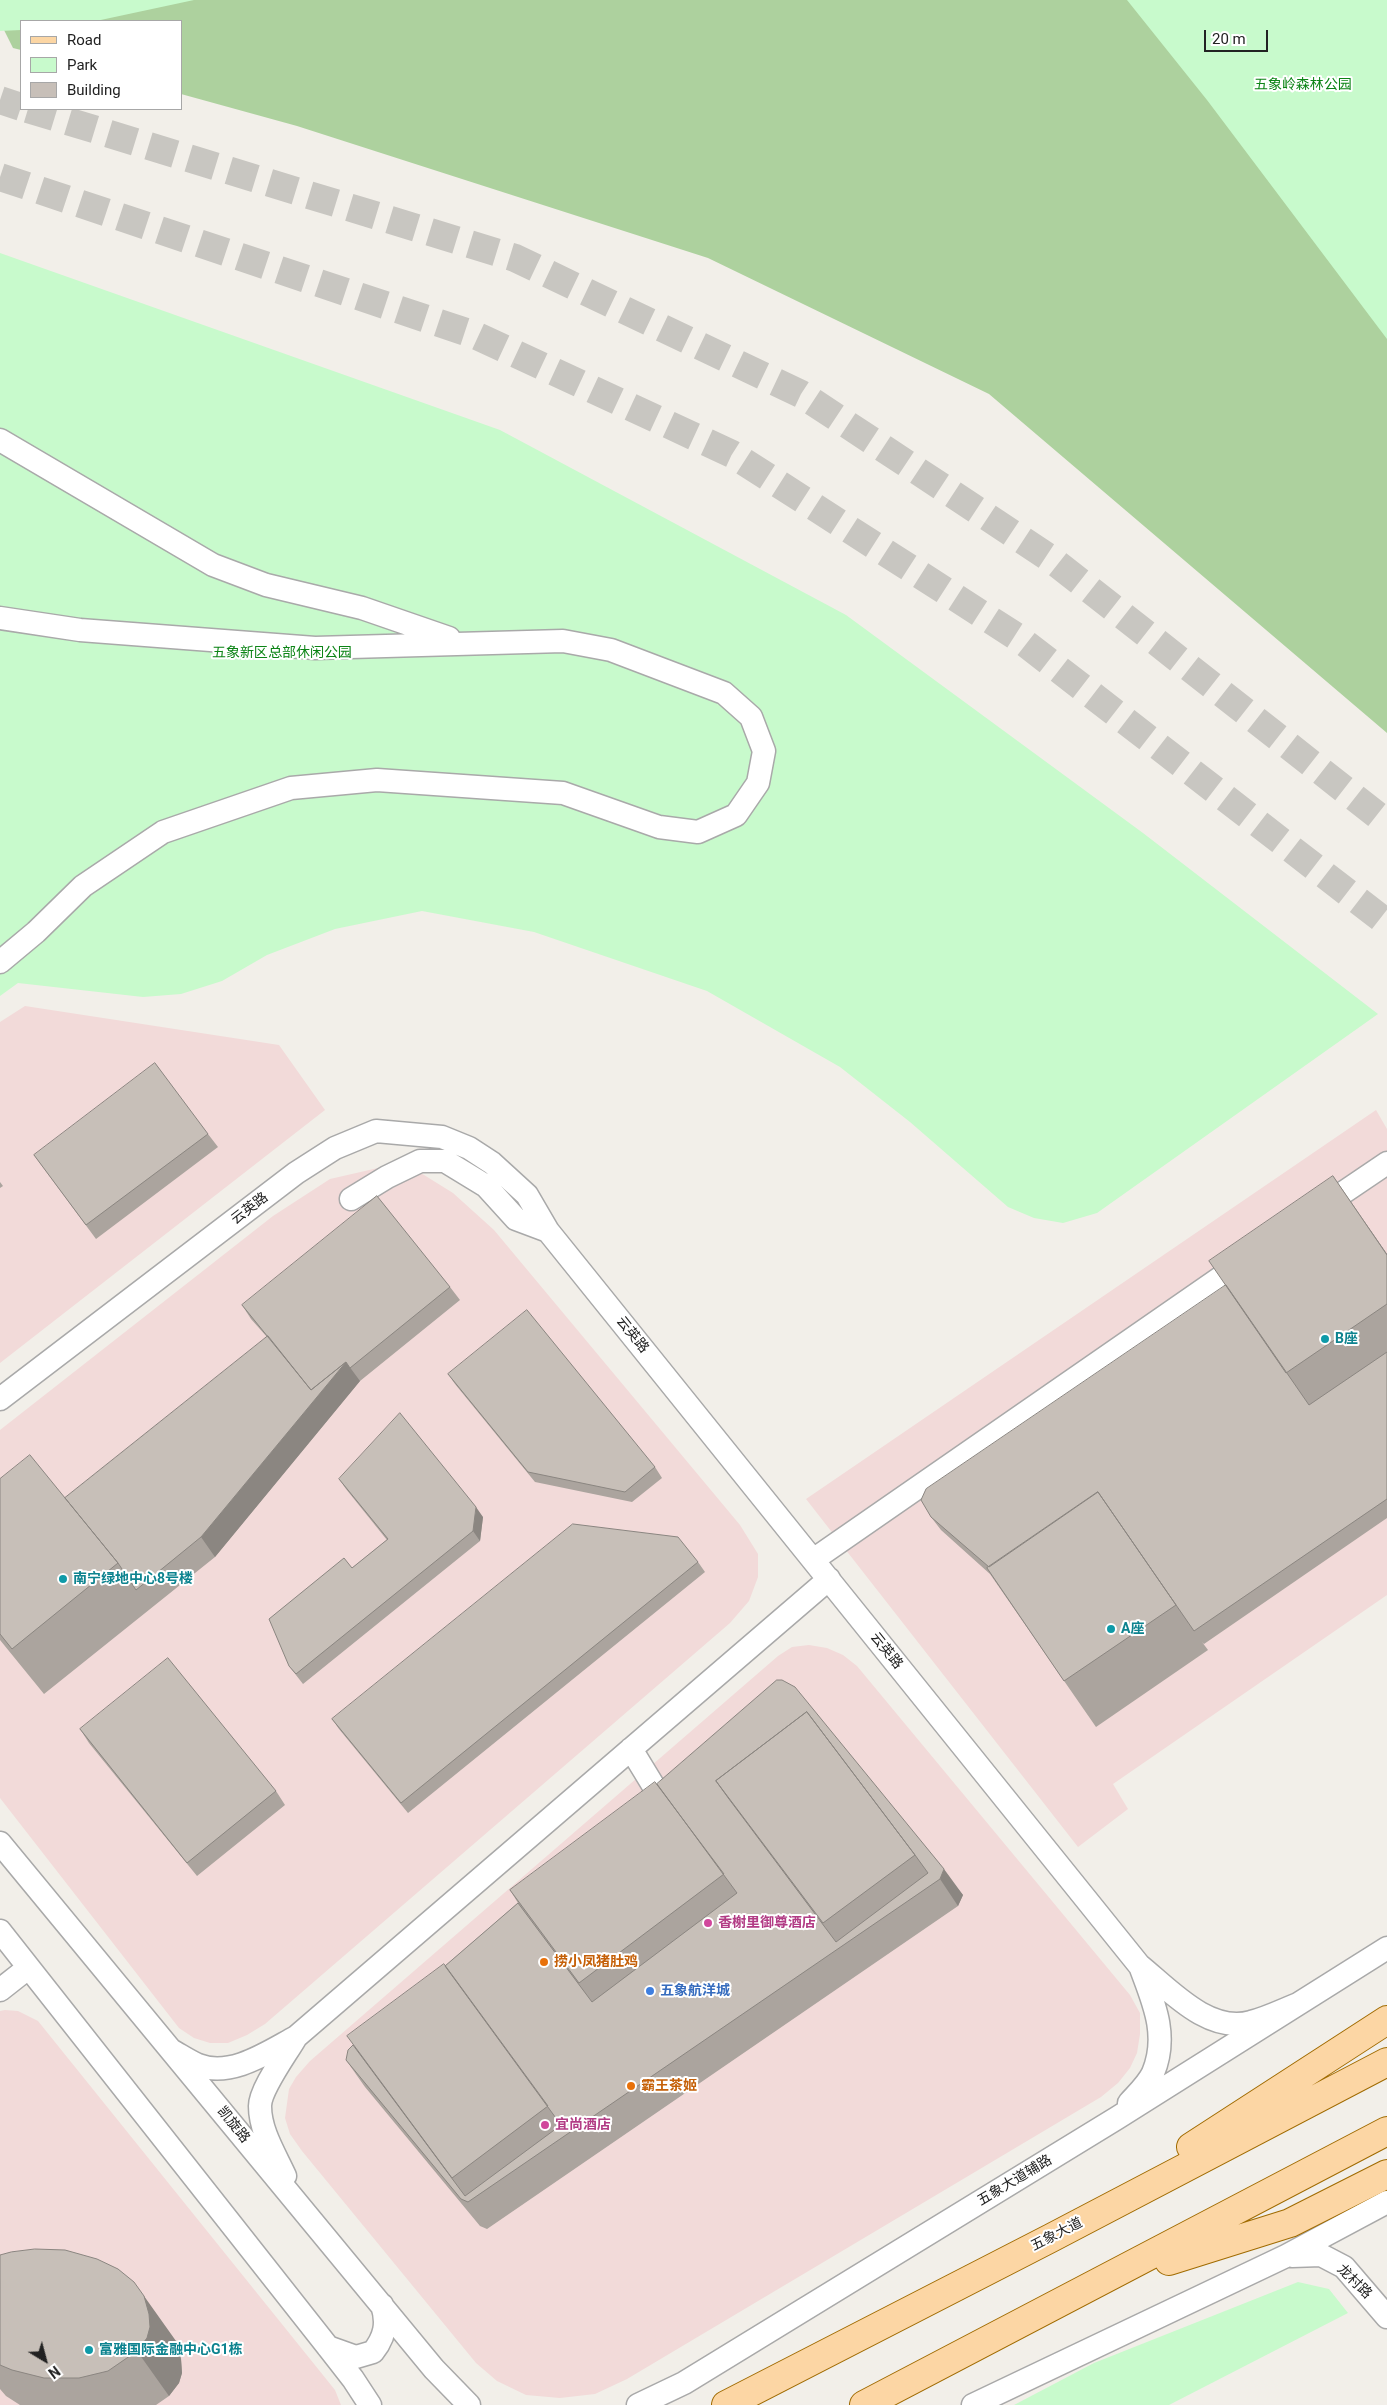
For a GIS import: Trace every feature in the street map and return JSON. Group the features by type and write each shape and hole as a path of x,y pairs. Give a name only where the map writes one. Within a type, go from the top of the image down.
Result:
{"main road":[{"path":"1051,2238 1387,2020"},
{"name":"五象大道","path":"725,2405 1051,2238 1387,2062"},
{"path":"864,2405 1387,2131"},
{"path":"1103,2281 1290,2223 1387,2174"}],"street":[{"path":"0,440 213,565 266,585 362,608 462,643"},
{"path":"0,618 80,630 315,648 562,641 611,650 724,693 750,717 764,751 758,783 736,815 698,832 659,826 563,793 377,780 292,788 163,832 83,886 36,932 0,962"},
{"name":"云英路","path":"0,1399 296,1172 335,1148 376,1131 442,1138 469,1148 492,1163 527,1195 548,1231 1139,1965"},
{"path":"351,1199 387,1177 420,1161 445,1160 486,1186 516,1219 548,1231"},
{"path":"1305,1220 1387,1163"},
{"path":"813,1560 1264,1248"},
{"path":"171,2050 200,2066 225,2068 252,2060 296,2037 828,1579"},
{"path":"631,1749 674,1782"},
{"path":"629,1821 659,1795 631,1749"},
{"name":"凯旋路","path":"0,1842 434,2369 469,2405"},
{"path":"0,1931 328,2346 370,2405"},
{"name":"五象大道辅路","path":"638,2405 684,2384 1117,2118 1387,1948"},
{"path":"1139,1965 1198,2013 1223,2022 1250,2023 1298,2004"},
{"path":"1117,2118 1153,2074 1161,2047 1159,2017 1139,1965"},
{"path":"0,1990 28,1968"},
{"path":"296,2037 269,2082 260,2105 265,2131 296,2202"},
{"path":"973,2405 1286,2256 1387,2202"},
{"name":"龙村路","path":"1286,2256 1321,2255 1344,2267 1387,2318"},
{"path":"328,2346 356,2356 373,2352 386,2329 387,2318 382,2305"}],"shaded area":[{"path":"25,1006 279,1045 325,1110 0,1363 0,1022"},
{"path":"1376,1110 1387,1129 1387,1595 1113,1784 1128,1809 1078,1847 806,1499"},
{"path":"378,1168 416,1170 453,1193 494,1230 740,1525 758,1554 758,1577 749,1601 730,1623 265,2024 247,2035 228,2043 210,2043 194,2038 179,2028 0,1798 0,1430 273,1216 330,1179"},
{"name":"五象航洋城","path":"809,1645 827,1648 843,1655 857,1666 1130,1995 1140,2013 1140,2034 1137,2053 1130,2068 1118,2083 1101,2097 627,2379 595,2394 560,2398 526,2395 497,2381 476,2363 302,2151 290,2134 285,2118 289,2089 296,2077 310,2061 778,1656 792,1647"},
{"path":"0,2011 18,2011 38,2021 335,2390 341,2405 0,2405"}],"green space":[{"path":"0,0 1387,0 1387,733 989,394 708,258 297,126 182,94 182,20 20,20 20,50 13,48 0,22"},
{"path":"0,0 194,0 101,20 20,20 20,30 0,31"},
{"name":"五象岭森林公园","path":"1127,0 1387,0 1387,339 1207,100"},
{"name":"五象新区总部休闲公园","path":"0,253 500,430 846,615 1143,833 1378,1014 1097,1213 1063,1223 1034,1218 1008,1207 910,1122 840,1067 707,991 534,932 422,911 335,929 267,955 222,981 181,994 143,997 18,983 0,996"},
{"path":"1298,2282 1329,2289 1348,2313 1169,2405 1014,2405 1094,2363"}],"building":[{"path":"155,1063 208,1134 86,1225 34,1155"},
{"path":"1333,1176 1387,1255 1387,1304 1286,1373 1209,1261"},
{"path":"377,1196 450,1287 350,1368 346,1362 311,1390 242,1305"},
{"path":"1226,1285 1309,1405 1387,1352 1387,1499 1194,1631 1098,1492 989,1567 931,1517 921,1500 926,1489"},
{"path":"527,1310 655,1467 625,1492 528,1472 448,1374"},
{"path":"268,1336 311,1390 346,1362 201,1537 136,1590 118,1563 65,1498"},
{"path":"400,1413 476,1507 473,1531 296,1674 289,1666 269,1619 344,1558 352,1568 388,1539 339,1479"},
{"path":"30,1455 118,1563 12,1649 0,1634 0,1479"},
{"path":"1098,1492 1176,1605 1064,1681 987,1568"},
{"path":"573,1524 678,1537 698,1562 401,1803 332,1719"},
{"path":"168,1658 276,1791 187,1863 80,1729"},
{"path":"777,1680 782,1680 795,1687 944,1869 940,1879 468,2202 461,2199 346,2060 348,2050 353,2045 465,2196 561,2125 445,1966 518,1903 592,2002 737,1893 657,1784","holes":["807,1712 928,1873 836,1942 716,1781"]},
{"path":"807,1712 915,1855 823,1923 716,1781"},
{"path":"655,1782 724,1874 579,1983 510,1890"},
{"path":"444,1964 548,2106 452,2178 347,2036"},
{"path":"35,2249 65,2250 97,2259 118,2269 134,2282 144,2296 150,2327 147,2338 137,2351 108,2371 79,2378 44,2378 0,2365 0,2255"}],"tunnel":[{"path":"0,100 20,107"},
{"path":"31,110 515,258 801,394 1051,559 1387,823"},
{"path":"0,177 475,335 732,454 1017,637 1387,923"}],"place":[{"name":"B座","path":"1325,1339"},
{"name":"南宁绿地中心8号楼","path":"63,1579"},
{"name":"A座","path":"1111,1629"},
{"name":"香榭里御尊酒店","path":"708,1923"},
{"name":"捞小凤猪肚鸡","path":"544,1962"},
{"name":"五象航洋城","path":"650,1991"},
{"name":"霸王茶姬","path":"631,2086"},
{"name":"宜尚酒店","path":"545,2125"},
{"name":"富雅国际金融中心G1栋","path":"89,2350"}]}
